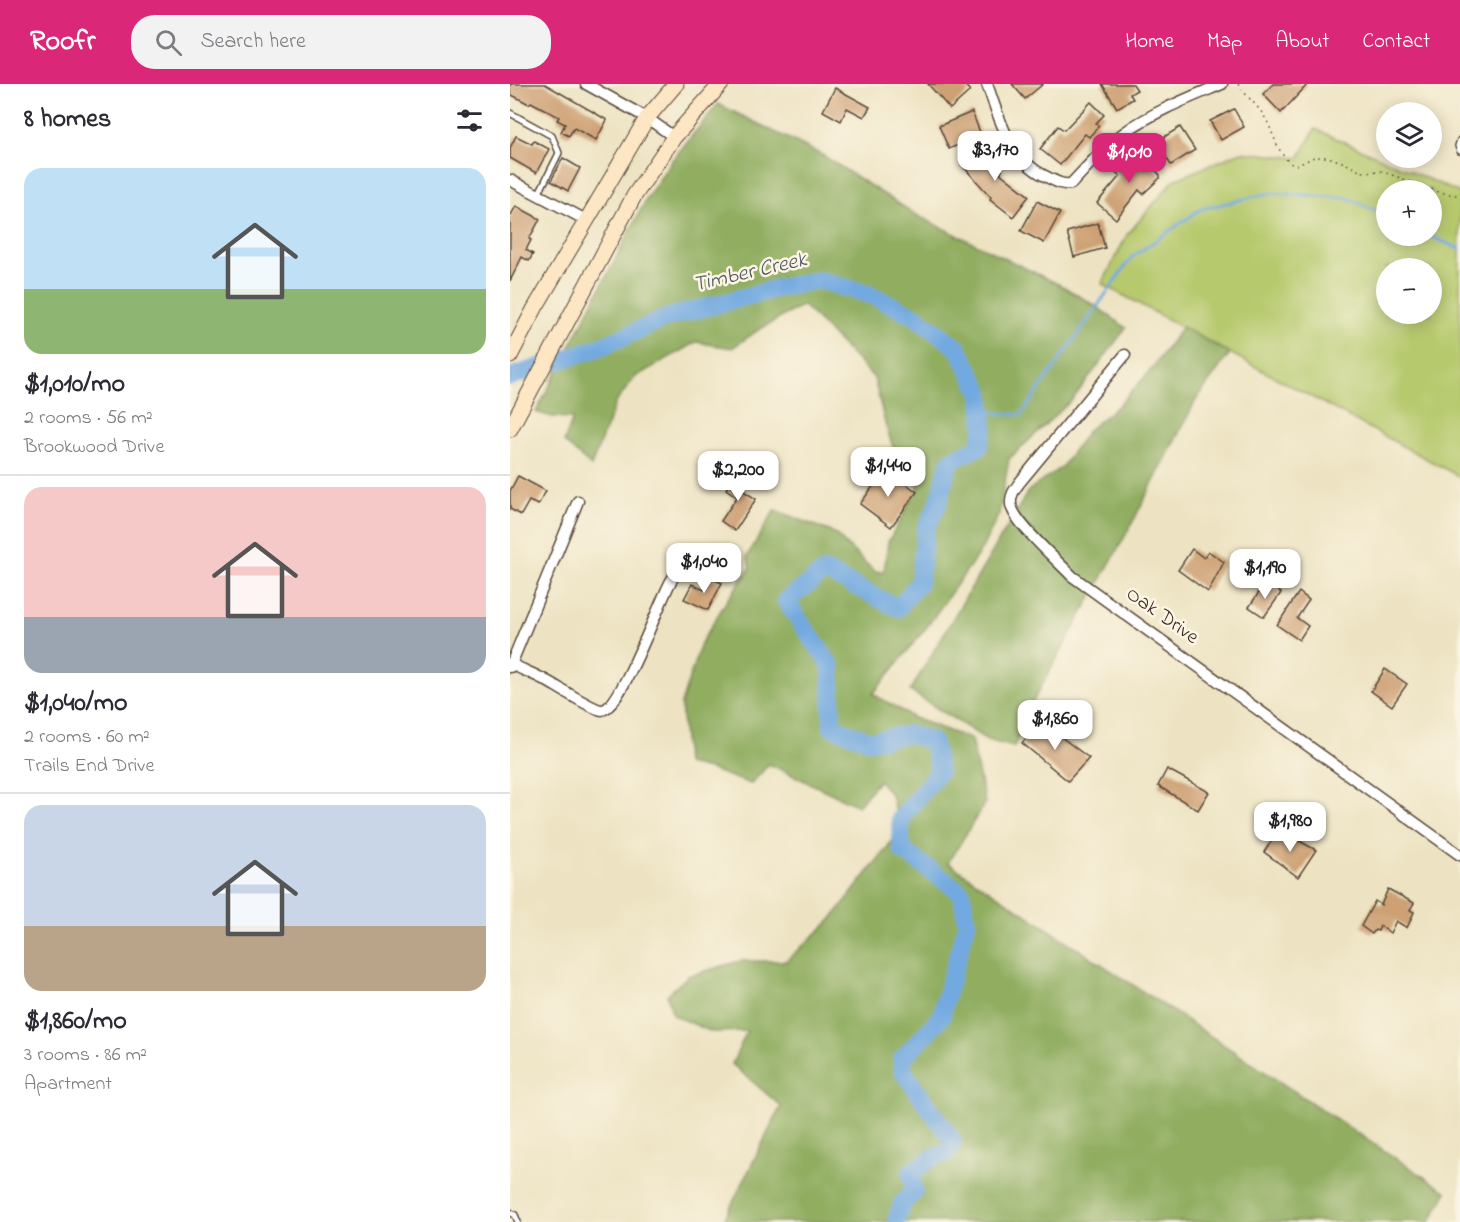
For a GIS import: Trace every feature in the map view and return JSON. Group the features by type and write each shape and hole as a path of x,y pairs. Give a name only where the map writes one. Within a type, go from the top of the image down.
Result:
{"main road":[{"path":"510,356 535,308 647,118 676,84"},
{"path":"510,429 633,196 674,137 721,84"}],"street":[{"path":"586,84 647,118 674,137"},
{"path":"987,84 1002,128 1012,148 1040,174 1064,185 1071,184 1125,132 1163,110 1222,84"},
{"path":"510,180 586,220"},
{"name":"Oak Drive","path":"1125,355 1020,482 1011,498 1013,512 1072,576 1460,855"},
{"path":"578,501 511,665 601,710 608,708 622,689 672,579 690,561 708,555"}],"lane":[{"path":"510,113 552,136 559,153 537,195"},
{"path":"1460,140 1460,151"},
{"path":"510,1212 515,1215 518,1222"}],"path":[{"path":"1238,84 1247,97 1262,111 1284,156 1293,165 1314,157 1328,157 1361,172 1381,171 1440,192 1460,195"}],"green space":[{"path":"718,104 822,155 918,216 1064,287 1126,328 1073,399 1009,459 999,514 981,550 926,628 873,694 914,718 971,739 985,803 948,863 1447,1192 1430,1222 723,1222 781,1106 732,1064 747,1031 712,1032 673,1015 667,995 688,976 740,961 786,961 830,921 900,831 891,795 879,780 858,806 769,764 751,784 709,769 686,764 681,703 701,643 750,568 747,556 775,510 834,533 874,571 884,572 888,542 919,486 900,466 886,427 874,378 803,305 732,348 696,342 635,377 616,402 591,466 564,442 573,418 552,417 536,412 646,200 672,160"},
{"path":"1315,129 1376,156 1376,168 1403,168 1431,180 1376,180 1376,246 1442,246 1442,185 1460,193 1460,477 1102,284 1127,235 1174,180 1241,152 1299,158"},
{"path":"1182,327 1230,353 1196,400 1129,529 1031,705 1014,747 987,740 910,691 1029,490 1062,467 1088,430 1118,406 1151,370"}],"building":[{"path":"510,84 545,84 607,120 596,140 574,128 569,136 561,132 565,124 557,120 559,117 510,94"},
{"path":"928,84 964,84 970,91 950,109"},
{"path":"1012,84 1043,84 1025,99"},
{"path":"1102,84 1133,84 1137,90 1130,94 1133,99 1117,108"},
{"path":"1273,84 1308,84 1281,113 1263,94"},
{"path":"835,88 870,107 864,117 847,108 841,121 823,111"},
{"path":"1091,102 1104,115 1096,123 1099,126 1089,137 1085,134 1060,165 1040,149 1058,126 1064,130"},
{"path":"1234,109 1244,127 1221,140 1210,121"},
{"path":"972,112 981,135 949,149 939,126"},
{"path":"1180,127 1195,150 1171,165 1156,142"},
{"path":"516,136 532,144 534,141 549,149 536,173 510,158 510,148"},
{"path":"982,147 1002,171 1000,173 1029,196 1013,217 990,199 991,197 961,164"},
{"path":"1137,151 1160,175 1160,178 1143,194 1139,190 1116,219 1097,203 1120,176 1115,171"},
{"path":"563,158 580,168 568,191 551,181"},
{"path":"1037,201 1060,213 1044,243 1021,231"},
{"path":"516,206 540,219 526,250 533,254 529,261 522,257 510,281 510,217"},
{"path":"1098,223 1105,248 1074,257 1067,232"},
{"path":"886,469 917,492 891,527 860,504"},
{"path":"739,470 750,478 742,490 756,499 735,531 721,521 737,497 726,489"},
{"path":"518,476 546,491 538,505 529,501 521,515 510,509 510,491"},
{"path":"1192,549 1204,558 1208,551 1224,562 1208,592 1178,570"},
{"path":"710,578 722,583 708,610 684,599 692,584 704,590"},
{"path":"1266,582 1281,593 1264,617 1249,607"},
{"path":"1299,592 1309,600 1297,618 1308,626 1299,640 1277,625"},
{"path":"1385,669 1407,684 1392,706 1371,691"},
{"path":"1041,722 1089,758 1068,781 1022,743"},
{"path":"1167,769 1209,792 1198,810 1158,786"},
{"path":"1279,830 1316,850 1298,877 1264,852"},
{"path":"1388,889 1414,903 1410,910 1414,912 1407,928 1396,921 1390,933 1380,926 1378,931 1375,930 1372,934 1361,926 1375,901 1381,905"}],"waterway":[{"path":"983,412 1021,415 1132,257 1201,209 1270,193 1348,198 1376,211"},
{"path":"1442,241 1460,249"},
{"name":"Timber Creek","path":"510,377 600,347 669,317 779,288 819,280 871,295 915,316 958,348 981,392 984,427 979,447 950,461 938,504 926,528 919,583 898,608 825,571 786,601 831,666 832,727 871,741 910,734 933,742 939,771 900,819 902,850 962,893 967,924 942,1016 902,1059 903,1071 953,1141 948,1152 932,1158 911,1172 914,1191 902,1204 896,1222"}]}
